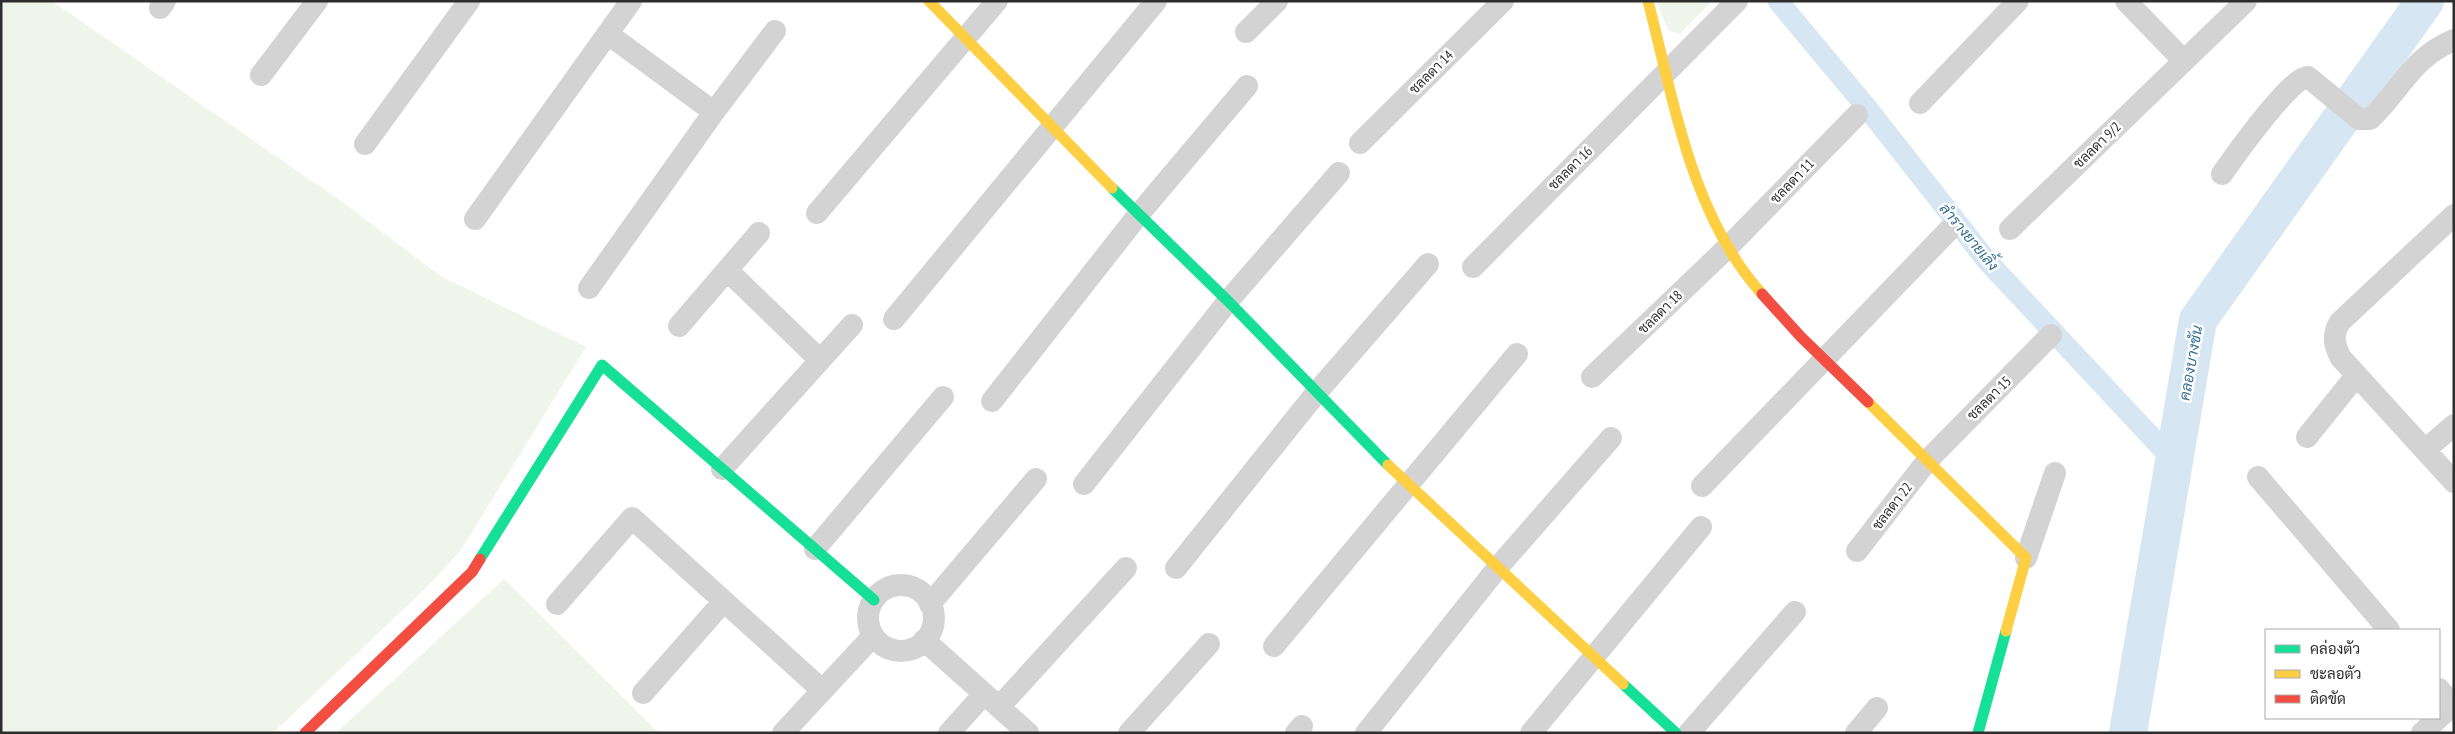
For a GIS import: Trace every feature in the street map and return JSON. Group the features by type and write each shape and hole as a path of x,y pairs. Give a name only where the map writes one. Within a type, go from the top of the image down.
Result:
{"street":[{"path":"261,75 317,1"},
{"path":"364,144 469,1"},
{"path":"475,219 631,1"},
{"path":"929,1 1051,127 1228,301 1409,486 1499,566 1676,733"},
{"path":"817,213 996,1"},
{"path":"894,319 1156,1"},
{"path":"1246,32 1277,1"},
{"name":"ชลลดา 14","path":"1360,144 1503,1"},
{"path":"1648,1 1683,137 1701,190 1727,248 1755,286 1824,360 2026,558"},
{"name":"ชลลดา 16","path":"1473,267 1736,1"},
{"path":"1920,103 2018,1"},
{"path":"2126,1 2184,62"},
{"name":"ชลลดา 9/2","path":"2010,229 2246,1"},
{"path":"589,288 714,112 775,31"},
{"path":"608,34 714,112"},
{"path":"2222,174 2299,78 2308,77 2360,119 2370,119 2422,58 2439,46 2454,40"},
{"path":"992,402 1139,214 1248,86"},
{"name":"ชลลดา 11","path":"1727,248 1857,115"},
{"path":"1084,484 1228,301 1339,173"},
{"path":"2454,215 2340,322 2335,331 2335,349 2356,376 2454,482"},
{"path":"1702,486 1949,230"},
{"path":"679,326 759,233"},
{"name":"ชลลดา 18","path":"1592,376 1727,248"},
{"path":"1176,568 1317,392 1428,264"},
{"path":"727,270 820,360"},
{"path":"722,469 852,325"},
{"name":"ชลลดา 15","path":"1927,461 2051,335"},
{"path":"1274,646 1517,354"},
{"path":"305,733 472,572 602,365 874,600"},
{"path":"2307,437 2356,376"},
{"path":"815,549 943,398"},
{"path":"2425,450 2454,425"},
{"path":"1366,733 1499,566 1611,438"},
{"name":"ชลลดา 22","path":"1857,551 1927,461"},
{"path":"1978,733 2026,558 2055,472"},
{"path":"2258,477 2388,629"},
{"path":"930,604 1036,479"},
{"path":"557,604 632,518 822,690"},
{"path":"1531,733 1594,654 1701,527"},
{"path":"950,733 992,700 1126,568"},
{"path":"905,585 920,592 930,604 933,615 932,626 924,640 910,650 889,649 873,636 868,616 874,600 884,590 894,586 905,585"},
{"path":"643,693 724,601"},
{"path":"1688,733 1795,612"},
{"path":"783,733 873,636"},
{"path":"924,640 1028,733"},
{"path":"1129,733 1209,644"},
{"path":"2440,710 2448,700"},
{"path":"1856,733 1877,708"},
{"path":"2422,733 2433,719"}],"shaded area":[{"path":"1,1 52,1 345,204 442,277 586,347 461,550 429,585 273,733 1,733"},
{"path":"1656,1 1712,1 1680,34 1668,30"},
{"path":"504,579 659,733 336,733"}],"waterway":[{"name":"ลำรางยายเลิ้ง","path":"1778,1 1868,109 1988,262 2174,461"},
{"name":"คลองบางชัน","path":"2128,733 2198,320 2425,1"}],"traffic: fast":[{"path":"1112,188 1228,301 1388,465"},
{"path":"480,559 602,365 874,600"},
{"path":"1978,733 2006,631"},
{"path":"1623,684 1676,733"}],"traffic: slow":[{"path":"929,1 1112,188"},
{"path":"1648,1 1677,117 1702,193 1718,229 1738,263 1762,294"},
{"path":"1868,402 2026,558 2006,631"},
{"path":"1388,465 1623,684"}],"traffic: jam":[{"path":"1762,294 1801,337 1868,402"},
{"path":"305,733 472,572 480,559"}]}
